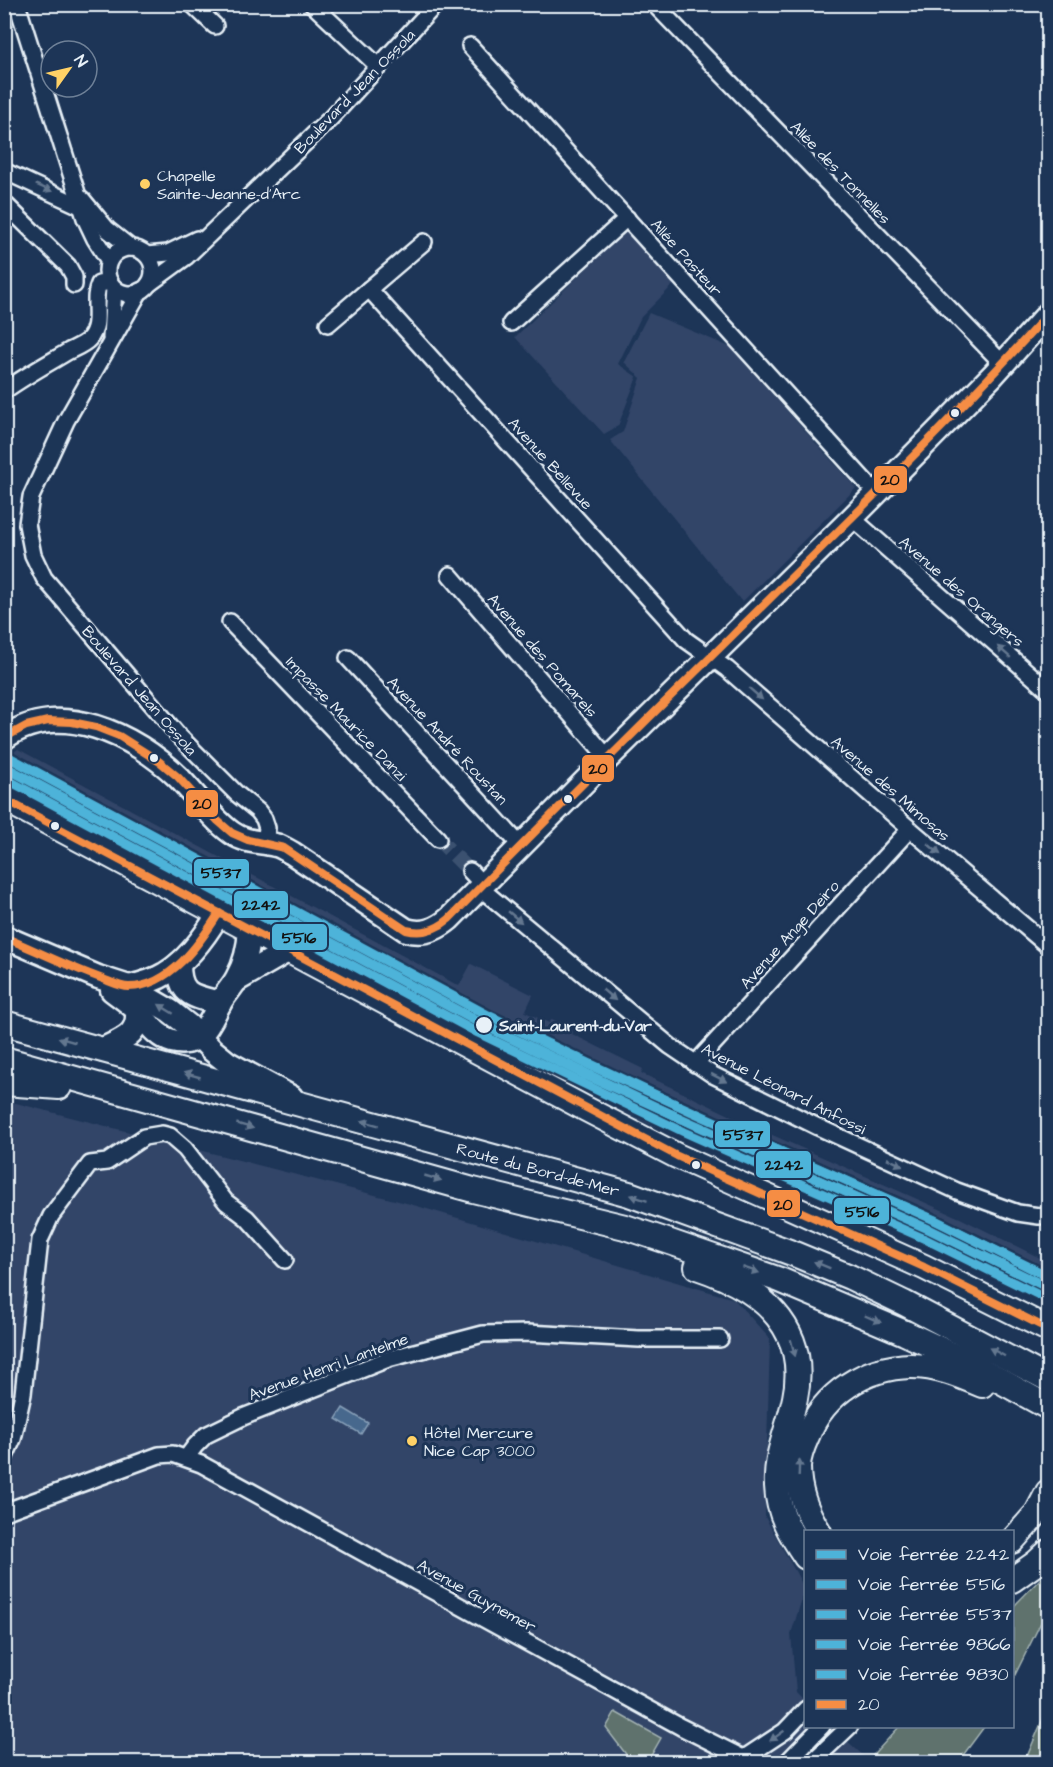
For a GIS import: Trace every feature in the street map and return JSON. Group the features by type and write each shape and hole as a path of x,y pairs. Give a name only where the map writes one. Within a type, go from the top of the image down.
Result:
{"main road":[{"path":"4,738 21,727 50,721 75,721 107,731 138,747 176,776 230,832 252,842 278,845 406,930 424,933 440,927 478,881 521,846 1045,324"},
{"path":"4,799 677,1156 924,1267 1048,1329"},
{"path":"129,987 150,982 179,964 219,913"},
{"path":"98,977 166,1039 183,1042 199,1036 209,1026 220,1003 237,980 249,950 250,929"},
{"path":"4,937 98,977 129,987 170,1011 228,1063 309,1107"},
{"path":"237,980 289,950"},
{"path":"179,964 179,977 187,993 220,1003"},
{"path":"102,1050 133,1032 138,1022 137,1011"},
{"name":"Route du Bord-de-Mer","path":"4,1023 629,1194 792,1253 850,1277 1048,1379"},
{"name":"Route du Bord-de-Mer","path":"4,1059 473,1190 625,1227 780,1280 905,1332 961,1359 1042,1404"},
{"path":"4,1083 56,1086 154,1109 189,1110"},
{"path":"473,1190 709,1271 750,1291 773,1310 789,1335 797,1368 795,1397 780,1448 777,1488 784,1522 804,1554"},
{"path":"818,1530 799,1488 798,1464 811,1425 822,1408 839,1391 858,1378 910,1366 935,1368 1042,1404"},
{"path":"1014,1539 1037,1513 1048,1492"},
{"path":"1014,1578 1048,1552"}],"street":[{"path":"17,4 88,228 110,261"},
{"path":"192,4 214,26"},
{"path":"312,4 379,67"},
{"name":"Boulevard Jean Ossola","path":"265,843 267,828 258,811 237,794 171,727 44,578 33,555 27,524 31,497 66,421 111,341 145,288 186,257 330,119 436,4"},
{"name":"Allée des Tonnelles","path":"654,4 1003,364"},
{"name":"Allée Pasteur","path":"470,46 876,493"},
{"path":"4,171 80,201 107,229 131,248 147,255 153,270 145,288 127,294 112,285 99,284 96,289 95,326 89,340 26,376 4,392"},
{"path":"4,203 68,266 74,277 74,285"},
{"path":"512,323 627,218"},
{"name":"Boulevard Jean Ossola","path":"147,255 168,253 218,226"},
{"path":"327,324 424,242"},
{"path":"112,285 107,268 110,261 115,254 131,248"},
{"name":"Boulevard Jean Ossola","path":"111,341 112,285"},
{"name":"Avenue Bellevue","path":"369,289 686,640 710,658"},
{"name":"Avenue des Orangers","path":"852,518 1048,690"},
{"name":"Avenue des Pomarels","path":"450,575 608,758"},
{"name":"Impasse Maurice Danzi","path":"230,622 438,839"},
{"name":"Avenue André Roustan","path":"348,658 521,846"},
{"name":"Avenue des Mimosas","path":"710,658 728,669 910,829 1048,946"},
{"name":"Avenue Ange Deiro","path":"695,1064 910,829"},
{"name":"Avenue Léonard Anfossi","path":"478,881 695,1064 713,1076 957,1191 1018,1213 1048,1215"},
{"path":"4,1460 13,1438 23,1394 40,1240 51,1216 90,1164 107,1162 144,1137 162,1134 170,1136 184,1149 226,1202 247,1218 285,1260"},
{"name":"Avenue Henri Lantelme","path":"186,1458 206,1435 243,1417 388,1359 483,1334 527,1333 639,1339 720,1339"},
{"path":"6,1508 159,1455 173,1454 186,1458"},
{"name":"Avenue Guynemer","path":"186,1458 201,1464 747,1761"},
{"path":"747,1761 784,1731 804,1711"},
{"path":"787,1762 820,1728"},
{"path":"812,1762 848,1728"}],"shaded area":[{"path":"627,230 676,282 641,317 618,364 637,377 618,426 604,434 515,337"},
{"path":"649,313 730,347 856,488 742,602 610,440 623,432 641,378 624,362"},
{"path":"18,749 459,986 471,964 533,995 525,1012 549,1023 552,1019 574,1030 572,1034 643,1069 641,1073 761,1130 960,1218 1048,1262 1048,1300 839,1200 687,1134 684,1139 645,1122 445,1018 448,1011 5,778 5,759"},
{"path":"4,1100 410,1204 734,1299 770,1339 765,1517 804,1587 791,1634 796,1692 804,1700 804,1728 833,1728 868,1760 867,1762 5,1762"},
{"path":"343,1408 368,1423 361,1434 336,1419"}],"green space":[{"path":"1048,1571 1048,1608 1014,1677 1014,1606"},
{"path":"1048,1707 1048,1762 1026,1762 1026,1759"},
{"path":"615,1712 661,1738 648,1761 650,1762 630,1762 606,1728"},
{"path":"898,1728 983,1728 958,1762 867,1762"}],"tunnel":[{"path":"438,839 470,871"}],"rail line":[{"name":"5537","path":"4,755 488,1016 589,1065 934,1220 1048,1276"},
{"name":"9866","path":"9,757 488,1015 692,1112 933,1219 1048,1277"},
{"name":"2242","path":"4,766 483,1024 688,1122 929,1229 1048,1288"},
{"name":"9830","path":"4,767 483,1025 585,1075 930,1230 1043,1285"},
{"name":"5516","path":"4,778 478,1033 684,1132 925,1239 1043,1297"}],"transit line":[{"name":"20","path":"4,738 26,726 48,721 72,722 96,727 119,736 160,762 178,777 232,833 248,840 284,848 406,930 418,932 439,926 449,919 892,478 1048,314"},
{"name":"20","path":"4,799 677,1156 924,1267 1048,1329"},
{"name":"20","path":"4,937 78,969 129,987 158,980 170,971 193,950 219,913"}],"place":[{"name":"Chapelle Sainte-Jeanne-d'Arc","path":"145,184"},
{"name":"Saint-Laurent-du-Var","path":"484,1025"},
{"name":"Hôtel Mercure Nice Cap 3000","path":"412,1441"}]}
